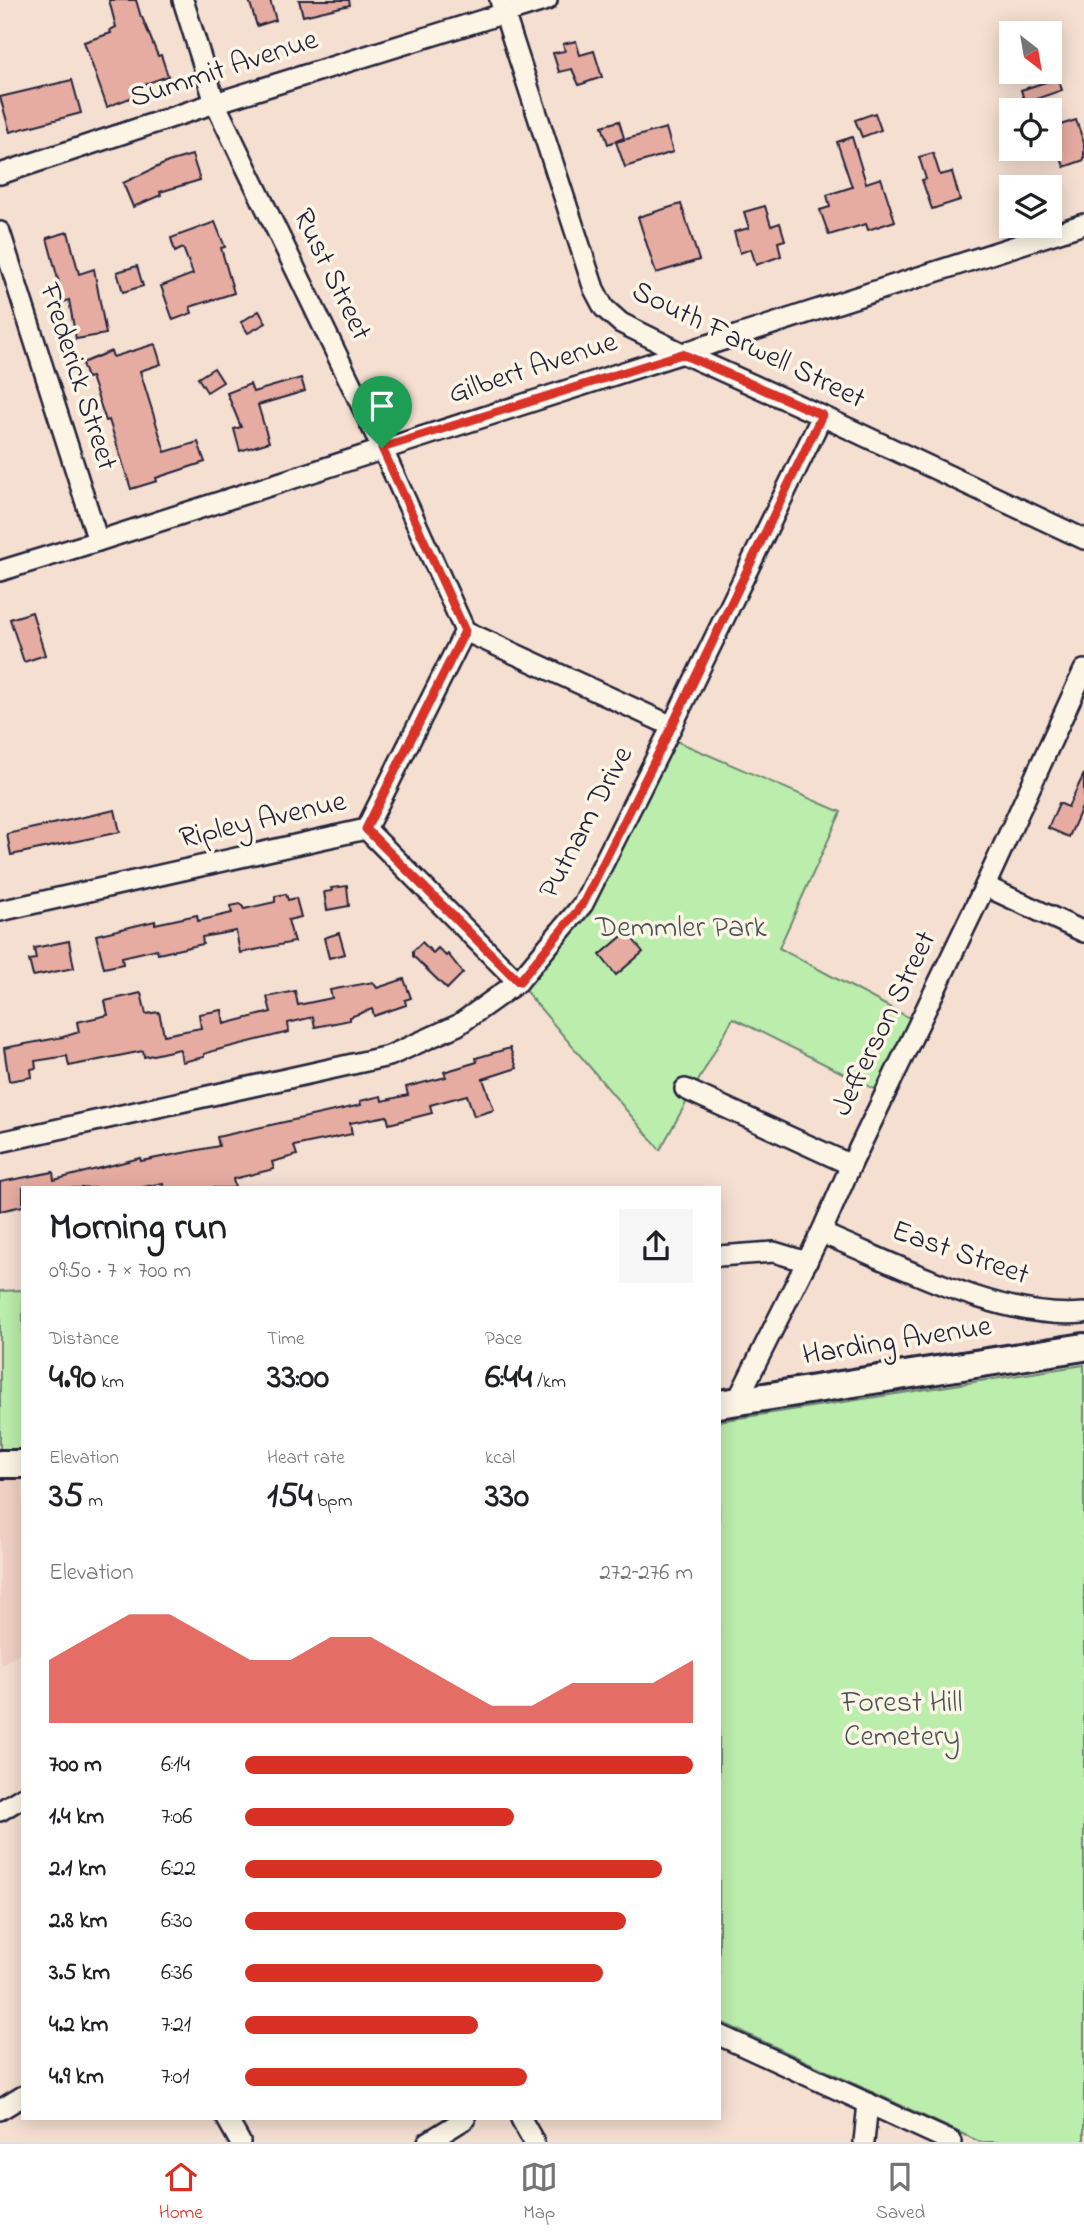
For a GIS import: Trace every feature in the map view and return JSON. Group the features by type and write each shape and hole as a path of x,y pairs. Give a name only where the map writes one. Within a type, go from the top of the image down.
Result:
{"main road":[{"name":"Harding Avenue","path":"728,1402 1084,1347"},
{"path":"0,1464 21,1464"}],"street":[{"name":"Rust Street","path":"183,0 215,103 382,448 465,631"},
{"name":"Summit Avenue","path":"0,174 503,7 547,0"},
{"name":"South Farwell Street","path":"503,7 594,289 604,307 621,323 682,354 822,415 1084,539"},
{"name":"Gilbert Avenue","path":"0,571 1084,224"},
{"name":"Frederick Street","path":"0,232 98,541"},
{"name":"Putnam Drive","path":"0,1142 389,1056 458,1025 519,982 583,904 822,415"},
{"path":"465,631 672,726"},
{"name":"Ripley Avenue","path":"0,911 366,829 465,631"},
{"name":"Jefferson Street","path":"728,1402 807,1262 850,1165 985,886 1084,670"},
{"path":"366,829 519,982"},
{"path":"985,886 1084,932"},
{"path":"685,1089 850,1165"},
{"name":"East Street","path":"821,1233 991,1302 1045,1313 1084,1313"},
{"path":"721,1256 774,1252 807,1262"},
{"path":"0,1811 21,1798"},
{"path":"721,2036 952,2142"},
{"path":"0,2110 21,2097"},
{"path":"864,2142 868,2103"},
{"path":"227,2120 240,2142"},
{"path":"428,2142 463,2120"},
{"path":"522,2120 534,2142"}],"shaded area":[{"path":"0,1480 21,1480 21,1652 0,1665"}],"green space":[{"name":"Demmler Park","path":"667,737 841,812 779,948 919,1023 884,1094 733,1018 660,1150 518,982 583,904"},
{"path":"21,1290 21,1464 0,1464 0,1291"},
{"name":"Forest Hill Cemetery","path":"1084,1365 1084,2142 980,2142 721,2022 721,1421"}],"building":[{"path":"109,0 136,0 168,76 145,84 148,91 107,107 84,42 111,33 110,30 116,27"},
{"path":"249,0 270,0 276,20 257,26"},
{"path":"299,0 349,0 350,5 303,16"},
{"path":"576,41 580,55 594,51 602,77 579,85 572,69 559,72 553,53 565,51 563,44"},
{"path":"72,80 81,113 10,132 0,97"},
{"path":"1040,84 1060,84 1062,90 1039,98 1023,98 1021,90"},
{"path":"875,113 881,130 862,137 855,120"},
{"path":"1076,120 1084,143 1084,160 1064,167 1062,161 1062,124"},
{"path":"619,121 624,138 608,144 602,126"},
{"path":"666,128 673,152 625,167 616,142"},
{"path":"852,137 866,183 881,178 895,221 868,230 866,224 829,235 820,210 830,207 827,195 852,187 837,142"},
{"path":"933,153 940,175 952,172 960,200 932,209 922,180 926,179 919,157"},
{"path":"192,155 200,180 160,192 161,195 133,207 123,183 168,162"},
{"path":"681,204 699,260 656,273 638,217"},
{"path":"765,206 771,226 780,223 785,240 778,242 781,256 756,265 751,249 740,253 734,232 749,228 744,212"},
{"path":"215,222 225,247 221,248 234,293 190,307 192,313 173,320 161,286 193,274 183,248 175,252 171,238"},
{"path":"68,232 79,274 94,269 106,334 76,339 69,300 64,302 47,238"},
{"path":"137,266 143,286 123,292 117,272"},
{"path":"259,311 266,323 248,333 241,322"},
{"path":"155,344 161,364 140,371 165,452 198,442 205,462 131,489 109,420 106,421 91,377 87,378 82,363 111,351 113,357"},
{"path":"214,368 223,382 207,392 198,378"},
{"path":"301,378 305,391 258,405 269,442 240,451 234,429 241,427 227,393 250,384 253,392"},
{"path":"32,612 45,655 24,662 10,619"},
{"path":"1084,774 1084,803 1069,837 1048,828 1059,803 1068,807"},
{"path":"115,810 120,832 11,855 7,834"},
{"path":"347,886 349,906 327,910 324,892 332,891 331,888"},
{"path":"286,894 288,900 296,898 301,917 288,920 294,942 240,953 236,931 202,937 203,944 158,954 157,949 122,957 123,964 104,968 96,935 155,921 155,924 197,915 198,921 232,913 230,906 241,904 244,909 275,902 275,896"},
{"path":"627,932 643,952 616,975 600,955"},
{"path":"339,933 345,954 329,958 324,938"},
{"path":"69,941 74,968 33,976 29,960 36,959 34,948"},
{"path":"422,942 433,953 438,948 446,956 448,954 463,973 447,989 413,956 413,951"},
{"path":"404,979 411,998 405,1000 406,1005 374,1016 372,1009 350,1017 350,1020 315,1027 313,1017 288,1023 289,1032 213,1051 204,1054 204,1057 182,1062 180,1049 144,1057 143,1051 69,1066 67,1056 35,1061 36,1068 31,1069 32,1077 9,1081 4,1048 79,1032 77,1022 108,1015 105,1001 141,993 146,1014 159,1012 164,1035 201,1028 199,1014 222,1010 224,1024 271,1012 267,997 295,991 298,1005 332,998 330,990 373,982 377,988"},
{"path":"510,1048 517,1068 483,1079 494,1110 474,1116 467,1095 430,1105 432,1113 389,1124 387,1116 350,1123 352,1134 294,1146 297,1155 272,1162 274,1169 233,1179 235,1186 164,1186 163,1183 149,1186 21,1186 21,1206 0,1211 0,1182 53,1172 54,1180 140,1158 141,1161 219,1146 217,1137 361,1105 360,1101 381,1096 382,1101 408,1095 406,1087 446,1077 444,1072 477,1062 476,1058"}],"route":[{"path":"682,354 822,415 583,904 519,982 366,829 465,631 382,448 682,354"}]}
